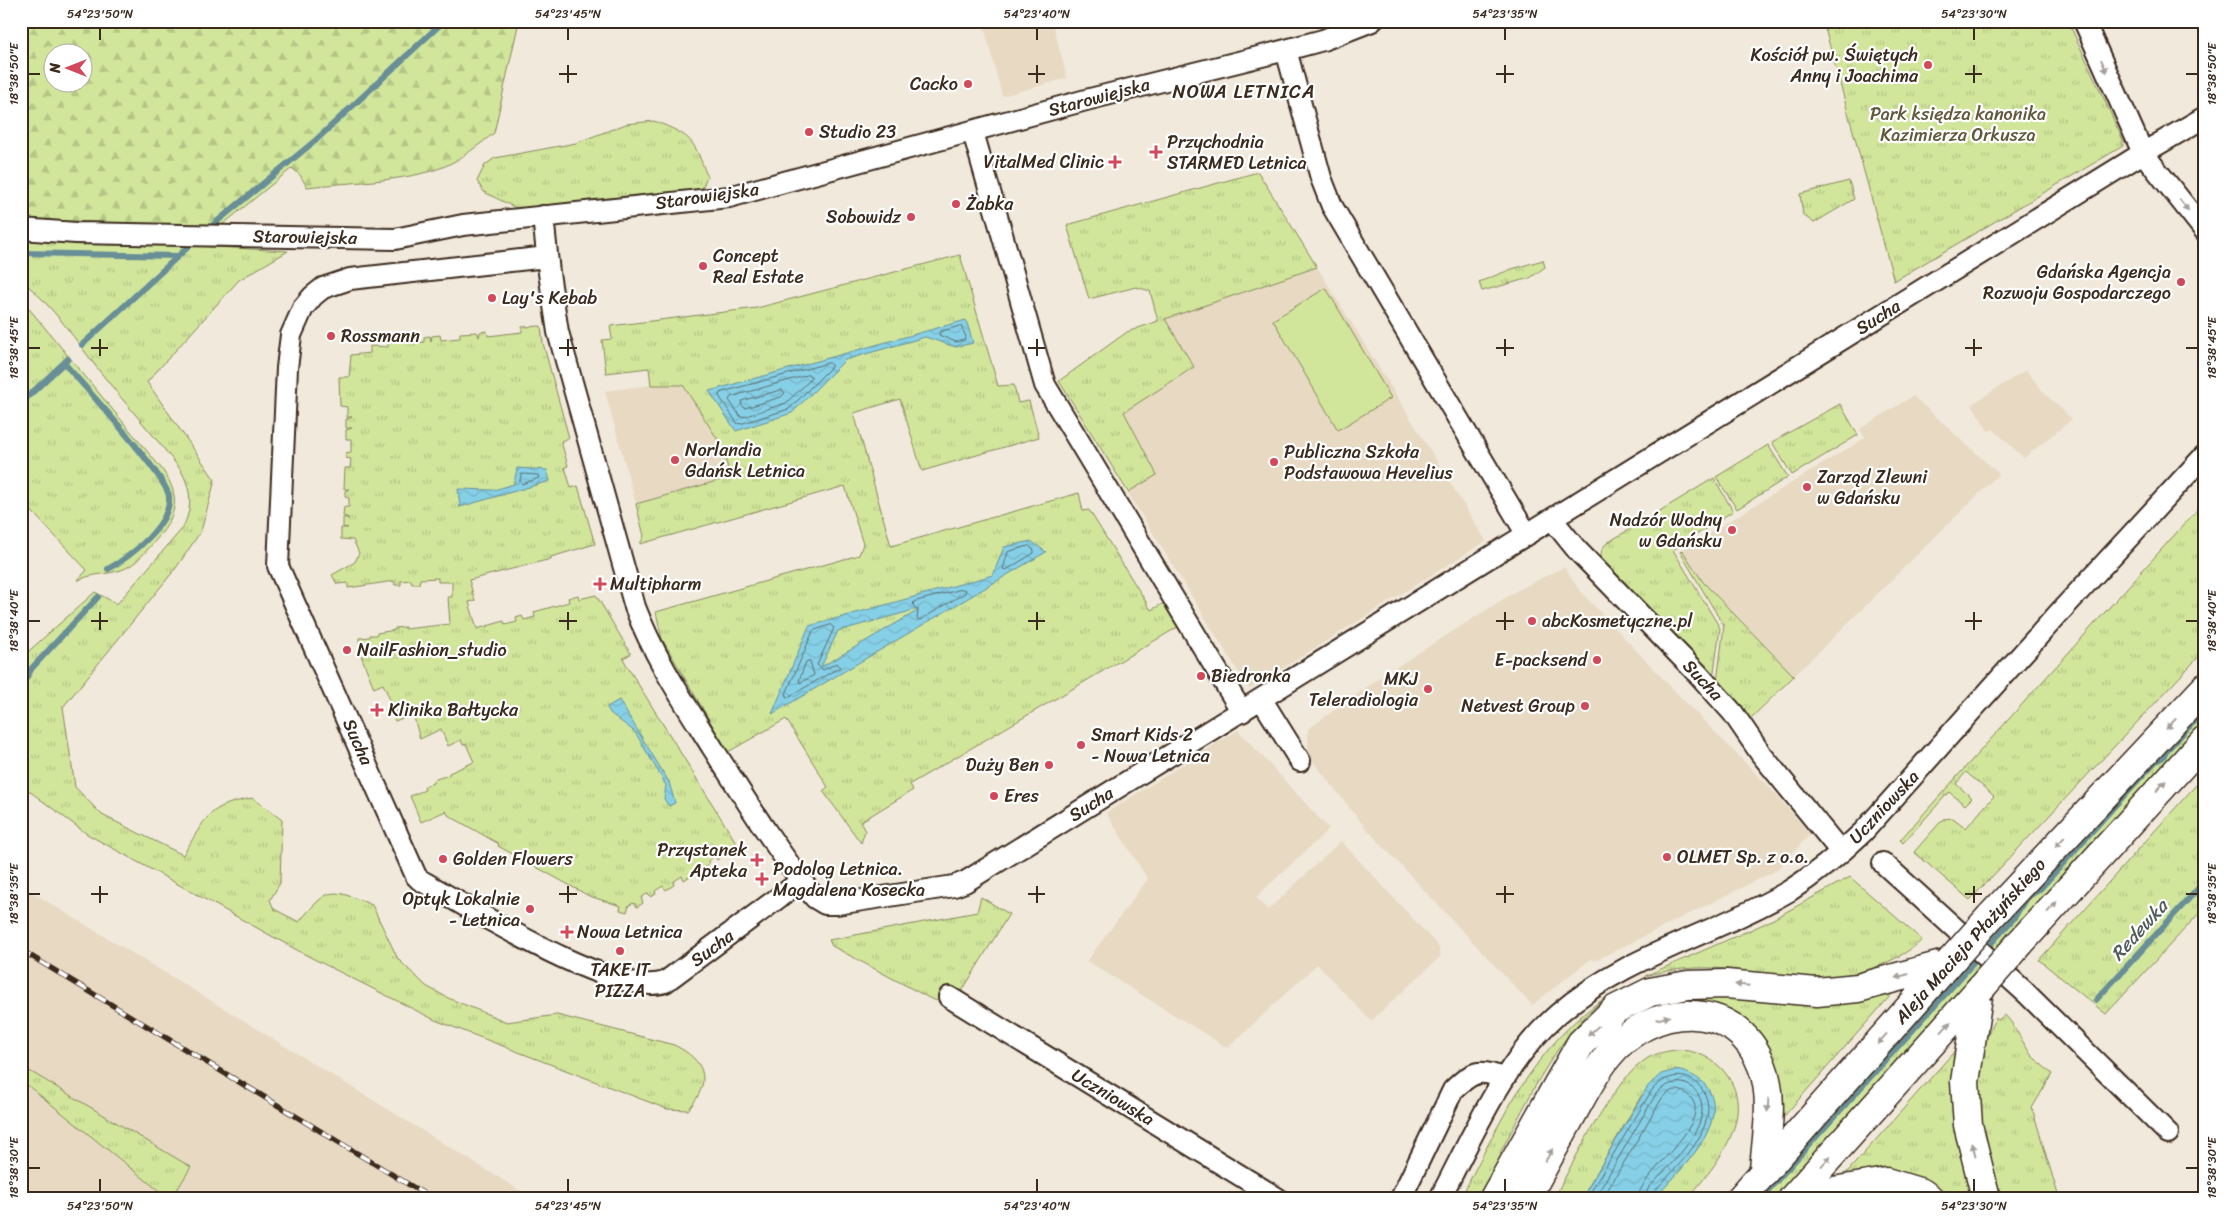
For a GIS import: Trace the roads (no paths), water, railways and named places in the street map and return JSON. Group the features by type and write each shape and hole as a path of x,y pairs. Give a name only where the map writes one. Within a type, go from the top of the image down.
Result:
{"main road":[{"name":"Aleja Macieja Płażyńskiego","path":"1740,1198 1990,917 2205,688"},
{"path":"1793,1198 2020,943 2205,740"},
{"path":"1494,1198 1581,1043 1616,1009 1650,992 1688,985 1726,984 1817,992 1858,988 1949,963"},
{"path":"1979,990 1965,1082 1968,1125 1986,1198"},
{"path":"1526,1198 1590,1084 1608,1056 1633,1032 1656,1020 1684,1014 1707,1015 1730,1026 1748,1041 1762,1066 1769,1093 1764,1171"},
{"path":"1793,1198 1886,1182 1922,1193 1929,1198"}],"street":[{"name":"Starowiejska","path":"21,229 76,233 395,239 463,225 729,197 1095,98 1286,50 1322,40 1372,21"},
{"path":"2084,21 2143,153 2205,231"},
{"path":"1286,50 1321,178 1332,206 1527,535"},
{"name":"Sucha","path":"547,257 350,278 323,288 303,308 291,335 286,368 278,566 416,876 555,956 632,982 657,985 665,982 801,881 815,898 825,904 837,904 954,886 965,882 2205,116"},
{"path":"973,132 1045,385 1242,712"},
{"path":"543,216 558,332 635,608 644,631 678,692 743,796 801,881"},
{"name":"Uczniowska","path":"1440,1198 1503,1079 1527,1046 1557,1014 1591,988 1638,960 1788,891 1816,873 1841,852 1863,832 2064,607 2205,454"},
{"name":"Sucha","path":"1552,519 1577,550 1698,674 1733,713 1761,754 1841,852"},
{"path":"1262,700 1300,761"},
{"path":"1883,863 2031,999 2168,1133"},
{"name":"Uczniowska","path":"949,997 1278,1198"},
{"path":"1402,1198 1453,1090 1467,1077 1479,1072 1490,1073 1503,1079"}],"water":[{"path":"966,320 973,343 956,347 925,337 845,360 792,413 736,431 709,391"},
{"path":"517,468 547,470 550,481 460,507 458,489 494,490 514,484"},
{"path":"1031,541 1046,552 772,714 809,626 993,575 1004,547","holes":["919,610 821,667 838,631"]},
{"path":"619,700 669,782 675,803 669,806 664,799 666,785 635,732 610,713 607,707"},
{"path":"1676,1070 1700,1080 1706,1086 1713,1100 1713,1115 1708,1131 1688,1161 1655,1198 1582,1198 1648,1086 1661,1074"}],"waterway":[{"path":"214,224 316,140 444,21"},
{"path":"82,345 188,247"},
{"path":"21,253 178,256"},
{"path":"21,403 68,359"},
{"path":"64,363 140,451 165,486 169,497 168,508 148,539 127,557 108,569"},
{"path":"21,687 32,668 98,597"},
{"path":"1761,1198 2014,918 2026,898 2040,889 2128,791 2155,762 2163,757 2168,749 2205,710"},
{"name":"Redewka","path":"2096,1000 2205,881"}],"railway":[{"path":"21,950 431,1198"}],"place":[{"name":"Kościół pw. Świętych Anny i Joachima","path":"1928,65"},
{"name":"Cacko","path":"968,84"},
{"name":"Studio 23","path":"809,132"},
{"name":"Przychodnia STARMED Letnica","path":"1156,152"},
{"name":"VitalMed Clinic","path":"1115,162"},
{"name":"Żabka","path":"956,204"},
{"name":"Sobowidz","path":"911,217"},
{"name":"Concept Real Estate","path":"703,266"},
{"name":"Gdańska Agencja Rozwoju Gospodarczego","path":"2181,282"},
{"name":"Lay's Kebab","path":"492,298"},
{"name":"Rossmann","path":"331,336"},
{"name":"Norlandia Gdańsk Letnica","path":"675,460"},
{"name":"Publiczna Szkoła Podstawowa Hevelius","path":"1274,462"},
{"name":"Zarząd Zlewni w Gdańsku","path":"1807,487"},
{"name":"Nadzór Wodny w Gdańsku","path":"1732,530"},
{"name":"Multipharm","path":"600,584"},
{"name":"abcKosmetyczne.pl","path":"1532,621"},
{"name":"NailFashion_studio","path":"347,650"},
{"name":"E-packsend","path":"1597,660"},
{"name":"Biedronka","path":"1201,676"},
{"name":"MKJ Teleradiologia","path":"1428,689"},
{"name":"Netvest Group","path":"1585,706"},
{"name":"Klinika Bałtycka","path":"377,710"},
{"name":"Smart Kids 2 - Nowa Letnica","path":"1081,745"},
{"name":"Duży Ben","path":"1049,765"},
{"name":"Eres","path":"994,796"},
{"name":"OLMET Sp. z o.o.","path":"1667,857"},
{"name":"Golden Flowers","path":"443,859"},
{"name":"Przystanek Apteka","path":"757,860"},
{"name":"Podolog Letnica. Magdalena Kosecka","path":"762,879"},
{"name":"Optyk Lokalnie - Letnica","path":"530,909"},
{"name":"Nowa Letnica","path":"567,932"},
{"name":"TAKE IT PIZZA","path":"620,951"}],"district":[{"name":"NOWA LETNICA","path":"1244,91"}],"park label":[{"name":"Park księdza kanonika Kazimierza Orkusza","path":"1958,124"}]}
